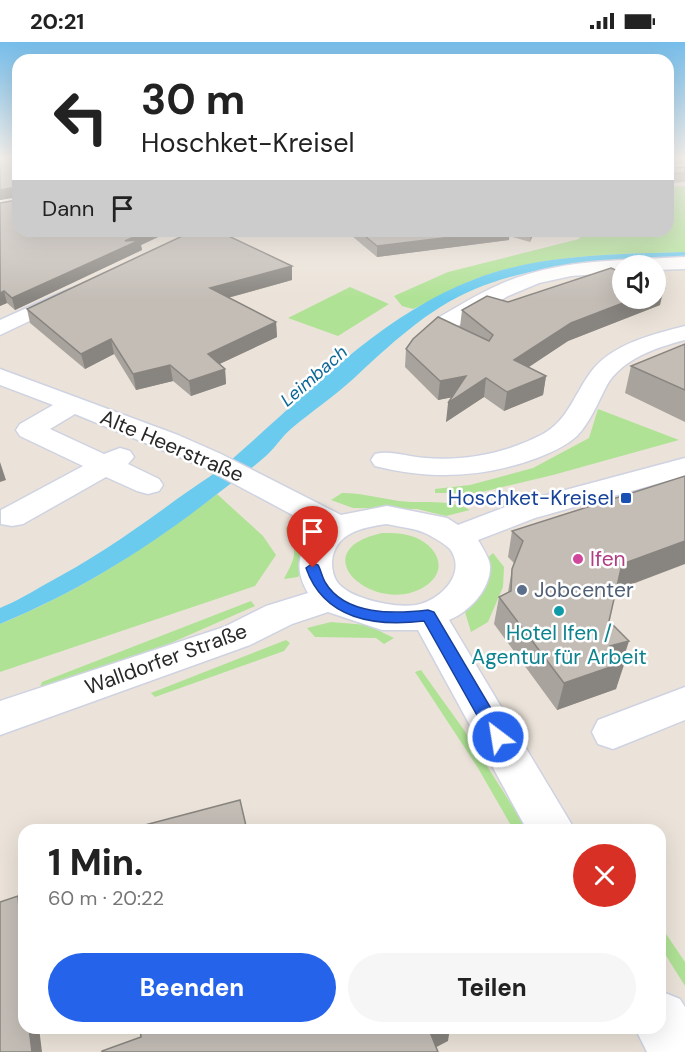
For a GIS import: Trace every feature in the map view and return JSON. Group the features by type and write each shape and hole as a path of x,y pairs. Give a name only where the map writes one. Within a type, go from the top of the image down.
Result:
{"street":[{"path":"666,264 685,263"},
{"path":"446,323 490,297 522,282 561,273 612,267"},
{"path":"0,328 85,287"},
{"path":"385,460 412,467 450,469 474,467 516,456 552,441 569,428 604,371 648,345 685,333"},
{"name":"Alte Heerstraße","path":"0,376 211,460 340,527"},
{"path":"73,404 30,430 148,484"},
{"path":"12,518 155,436"},
{"path":"458,537 524,511 685,467"},
{"path":"387,515 413,517 438,525 458,537 469,551 474,565 473,580 464,595 449,607 428,615 394,619 359,613 332,598 319,584 313,568 315,552 325,538 340,527 362,518 387,515"},
{"name":"Walldorfer Straße","path":"0,718 237,636 279,615 332,598"},
{"path":"428,615 549,824"},
{"path":"614,732 685,703"},
{"path":"666,1030 678,1052"}],"green space":[{"path":"674,204 685,204 685,252 579,257 526,265 475,279 413,309 402,306 394,296 448,272 580,237 674,237"},
{"path":"350,287 389,304 338,336 288,318"},
{"path":"598,409 679,440 553,475 477,493 435,493 435,489 470,485 533,468 589,438"},
{"path":"342,493 399,501 453,504 470,510 446,516 417,509 353,508 331,500"},
{"path":"217,494 263,536 276,555 255,586 0,672 0,624 86,583 140,550"},
{"path":"291,524 304,540 308,554 305,566 298,577 284,579 294,554 286,530"},
{"path":"382,533 410,536 429,546 438,559 439,567 432,581 424,587 404,594 385,594 367,588 354,578 346,566 347,553 358,542"},
{"path":"493,553 504,567 503,587 488,622 471,632 465,612 479,586 483,562"},
{"path":"251,601 255,606 171,643 40,687 42,682"},
{"path":"331,622 367,625 394,638 384,644 376,638 315,637 307,628"},
{"path":"286,640 290,643 284,651 155,697 151,693"},
{"path":"421,670 464,730 524,824 510,824 478,768 415,672"},
{"path":"666,934 685,962 685,986 666,956"}],"water":[{"path":"685,252 685,259 666,260 666,255 612,255 612,262 552,268 526,273 500,280 457,297 410,329 345,386 288,431 262,460 169,530 87,582 0,624 0,608 95,555 209,477 232,460 321,379 409,312 441,294 500,271 552,260 605,255"}],"building":[{"path":"0,204 12,204 12,237 134,237 125,241 140,240 12,298 4,291 0,293"},
{"path":"180,237 231,237 292,266 210,288 276,322 208,354 225,369 189,381 170,365 133,374 111,339 81,354 27,309"},
{"path":"366,237 451,237 377,246"},
{"path":"612,268 612,307 571,323 514,360 546,376 507,392 486,378 448,403 466,376 440,381 406,349 413,339 438,317 489,341 493,335 462,310 487,296 508,302"},
{"path":"685,344 685,390 631,366"},
{"name":"Hotel Ifen / Agentur für Arbeit","path":"685,476 685,541 622,564 609,621 629,641 610,646 625,662 564,683 499,597 511,591 512,569 523,541 512,531"},
{"path":"240,800 246,824 149,824"},
{"path":"18,896 18,1034 30,1034 32,1052 0,1052 0,902"},
{"path":"141,1034 431,1034 438,1052 102,1052 141,1037"}],"place":[{"name":"Hoschket-Kreisel","path":"626,498"},
{"name":"Ifen","path":"578,559"},
{"name":"Jobcenter","path":"522,590"},
{"name":"Hotel Ifen / Agentur für Arbeit","path":"559,611"}],"route":[{"path":"313,568 319,584 332,598 359,613 394,619 428,615 498,737"}],"water label":[{"name":"Leimbach","path":"314,376"}]}
